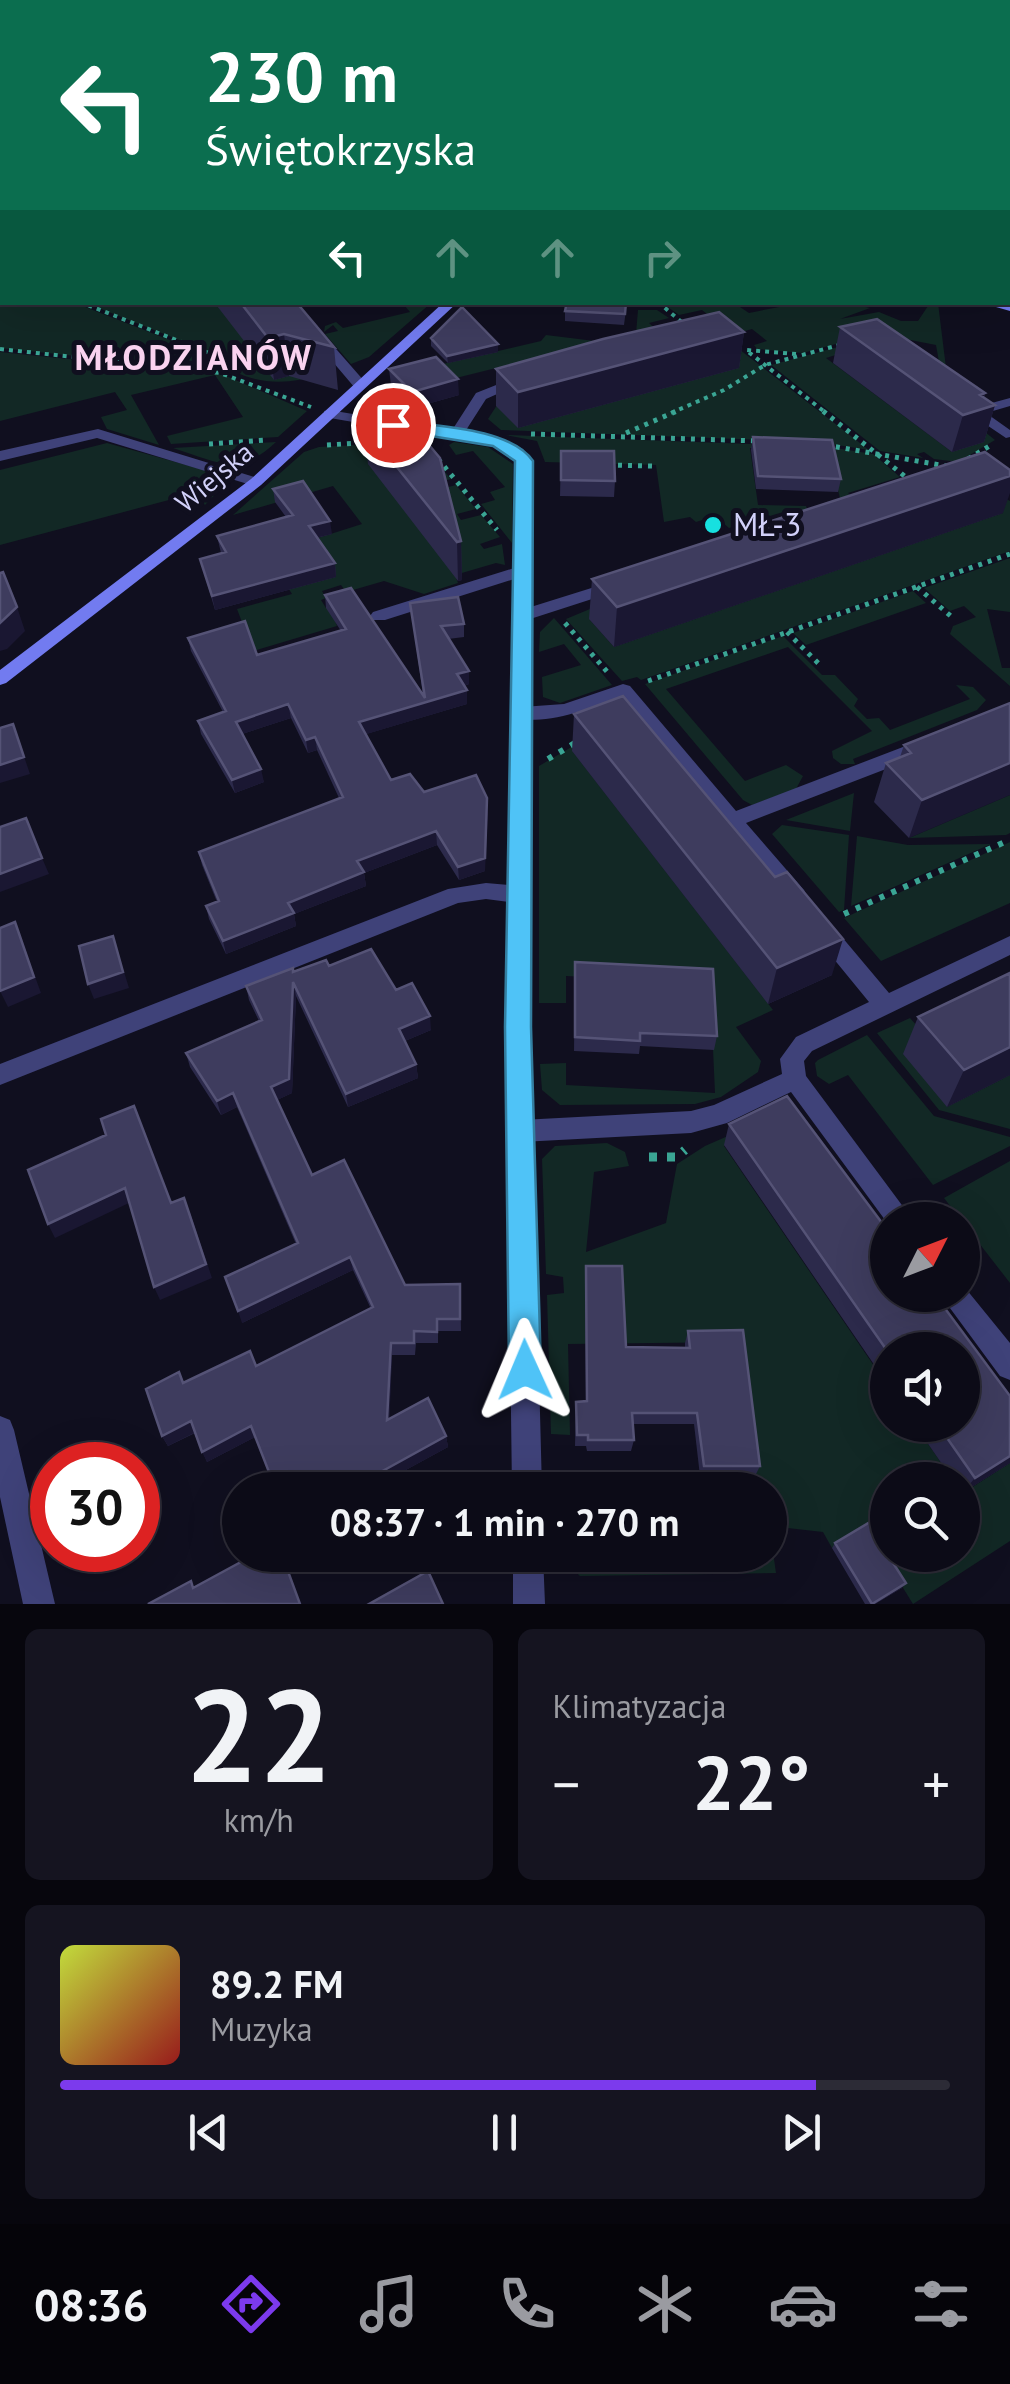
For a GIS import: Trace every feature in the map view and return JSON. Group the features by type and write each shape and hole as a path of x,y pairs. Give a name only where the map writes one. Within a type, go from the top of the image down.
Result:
{"street":[{"path":"291,305 360,385"},
{"name":"Wiejska","path":"0,679 256,482 290,442 329,414 449,305"},
{"path":"456,435 481,396 497,386 534,377"},
{"path":"959,401 1006,434"},
{"path":"974,412 1010,402"},
{"path":"329,414 508,446 524,461 519,895 527,1472"},
{"path":"0,456 98,433 256,482"},
{"path":"379,616 524,570"},
{"path":"524,615 644,577"},
{"path":"522,712 565,710 624,690 885,1005"},
{"path":"733,820 940,740"},
{"path":"0,1075 456,896 486,891 519,895"},
{"path":"887,1202 795,1078 790,1068 796,1050 1010,945"},
{"path":"521,1131 691,1122 718,1116 795,1078"},
{"path":"970,1312 1010,1366"},
{"path":"0,1430 10,1523 39,1604"},
{"path":"528,1572 529,1604"}],"path":[{"path":"88,305 208,353 226,375"},
{"path":"662,305 686,326"},
{"path":"620,436 724,390 765,365 844,343"},
{"path":"739,345 921,489"},
{"path":"0,350 226,375 316,409 290,442"},
{"path":"746,350 802,354"},
{"path":"516,434 766,441"},
{"path":"813,444 954,468 1006,434"},
{"path":"204,444 290,442 312,448 361,442"},
{"path":"434,453 453,482 508,544 504,576"},
{"path":"597,465 652,466"},
{"path":"473,513 481,510"},
{"path":"564,614 559,616 624,690 1010,554"},
{"path":"917,587 953,618"},
{"path":"786,632 820,665"},
{"path":"541,744 542,763 588,738"},
{"path":"838,917 1006,841"},
{"path":"649,1157 676,1158 700,1140"}],"green space":[{"path":"0,305 80,305 203,353 218,371 0,348"},
{"path":"91,305 217,305 310,371 320,374 291,381 262,380 234,371 212,353"},
{"path":"404,305 429,305 369,357 351,364 325,334 338,331 333,325 324,332 325,326 336,322 343,328 410,312"},
{"path":"665,305 737,305 749,313 794,305 851,305 870,308 840,319 879,312 901,321 918,321 928,306 938,305 948,384 943,384 936,345 895,337 843,342 803,353 757,349 754,345 767,341 752,329 745,331 702,310 679,315"},
{"path":"638,310 657,310 669,318 649,323 661,334 659,339 635,346"},
{"path":"546,335 634,346 597,356 592,355 588,345 456,378 443,364 541,341"},
{"path":"845,345 855,349 826,358 952,452 980,428 995,440 958,462 934,459 924,452 917,454 923,458 880,451 771,365"},
{"path":"735,346 869,450 818,442 501,430 488,419 499,402"},
{"path":"0,352 224,375 307,411 278,437 171,444 167,436 243,417 215,375 131,395 159,445 107,429 101,417 127,410 115,392 0,421"},
{"path":"506,435 829,447 873,454 900,477 848,493 860,504 842,506 828,450 750,448 758,505 806,506 810,518 805,520 790,510 729,528 715,516 696,522 690,517 664,522 656,465 545,462 537,441"},
{"path":"276,442 250,460 227,464 173,448"},
{"path":"413,442 451,479 433,484 437,490 456,485 476,509 457,514 461,520 481,515 500,537 480,544 484,549 502,544 505,565 496,563 455,575 458,583 424,594 384,581 346,592 341,585 322,591 326,598 321,600 326,608 330,607 337,626 253,651 237,609 292,594 279,573 318,538 362,524 333,486 233,515 304,452 319,447"},
{"path":"454,442 488,447 513,464 512,543 481,504 495,500 490,492 505,487 473,451 456,455 449,445"},
{"path":"107,443 215,473 222,478 222,487 205,505 195,493 0,545 0,470"},
{"path":"980,485 1010,501 1010,551 641,680 637,677 622,681 566,619 602,604 590,620 614,647 1003,513"},
{"path":"1010,558 1010,612 987,609 1002,668 1010,668 1010,686 950,634 953,626 976,617 964,606 950,611 924,588"},
{"path":"913,591 926,603 806,645 793,633"},
{"path":"554,618 612,685 560,703 543,697 542,677 581,665 564,644 539,652 540,632"},
{"path":"783,636 822,675 835,675 858,699 854,706 867,719 879,718 890,730 970,699 956,685 973,687 986,700 977,710 853,759 855,764 841,764 833,758 832,751 872,731 788,647 666,689 745,781 786,765 803,776 796,789 752,805 743,800 645,684"},
{"path":"575,745 573,752 773,1010 736,1027 761,1061 758,1072 721,1097 695,1104 560,1105 542,1090 540,1064 566,1063 566,1085 715,1093 710,983 566,976 566,1003 539,1003 539,766"},
{"path":"854,793 850,831 786,820"},
{"path":"1010,795 1010,833 1006,835 909,838"},
{"path":"782,825 849,835 844,910 839,912 772,834"},
{"path":"857,836 908,845 991,844 851,906"},
{"path":"1010,842 1010,903 881,961 844,918"},
{"path":"910,1018 930,1041 947,1107 1010,1075 1010,1129 939,1110 877,1033"},
{"path":"867,1035 934,1116 1010,1137 1010,1146 933,1185 848,1075 829,1084 817,1076 818,1060"},
{"path":"790,1109 724,1146 870,1360 870,1442 927,1442 941,1462 870,1462 870,1534 866,1528 832,1548 823,1532 787,1528 787,1472 755,1472 739,1342 568,1344 570,1435 551,1434 547,1295 564,1293 563,1277 546,1274 542,1159 555,1146 607,1143 625,1152 629,1166 594,1172 586,1252 666,1223 677,1164 705,1146"},
{"path":"1010,1161 1010,1283 980,1244 980,1202 947,1202 944,1198"},
{"path":"1010,1463 1010,1541 980,1560 980,1482"},
{"path":"576,1572 776,1573 580,1576"},
{"path":"893,1572 962,1572 913,1604"}],"building":[{"path":"242,305 299,305 334,347 284,334 268,338"},
{"path":"566,305 626,305 625,314 565,311"},
{"path":"462,307 498,344 447,356 431,338"},
{"path":"719,312 744,332 518,392 496,369 603,339"},
{"path":"877,319 985,393 980,395 995,405 963,415 840,327"},
{"path":"436,357 458,379 412,392 389,369"},
{"path":"364,426 413,426 440,458 461,541 457,542"},
{"path":"753,437 832,440 841,479 758,476"},
{"path":"561,451 614,451 615,481 561,480"},
{"path":"985,452 1010,470 1010,476 617,607 592,579"},
{"path":"303,481 330,521 309,526 335,563 212,596 200,559 226,552 217,536 293,515 273,489"},
{"path":"3,572 17,607 0,623 0,573"},
{"path":"351,588 425,698 410,603 458,597 464,624 441,626 469,671 457,674 467,690 359,722 391,780 410,774 424,792 476,775 487,798 485,858 458,867 436,831 357,861 364,872 288,903 294,913 223,941 206,906 219,901 199,852 343,797 315,737 306,740 288,704 236,722 261,769 232,780 198,721 226,711 188,638 245,621 257,655 346,629 325,595"},
{"path":"623,696 775,877 787,872 843,939 777,968 574,714"},
{"path":"1010,703 1010,763 922,800 886,763 911,753 904,745"},
{"path":"13,724 24,757 0,765 0,728"},
{"path":"26,818 42,858 0,874 0,827"},
{"path":"15,922 34,977 0,991 0,928"},
{"path":"113,936 123,972 88,984 79,946"},
{"path":"371,949 396,990 412,983 430,1016 399,1029 416,1064 346,1094 293,982 289,1079 271,1087 312,1175 344,1160 405,1285 460,1284 460,1319 437,1319 437,1332 414,1331 414,1343 391,1343 387,1420 428,1398 446,1436 381,1472 269,1472 251,1426 202,1452 191,1421 162,1436 146,1389 179,1372 183,1383 250,1351 256,1366 373,1307 350,1257 238,1311 225,1277 298,1243 233,1093 217,1101 186,1053 262,1020 246,986 326,960 329,966"},
{"path":"575,962 713,969 717,1036 640,1033 640,1041 575,1037"},
{"path":"1010,973 1010,1047 964,1070 918,1017"},
{"path":"787,1096 870,1207 870,1312 948,1312 962,1332 874,1332 729,1124"},
{"path":"134,1106 171,1203 184,1198 206,1264 154,1287 125,1188 48,1224 28,1170 106,1135 101,1119"},
{"path":"586,1266 622,1266 626,1347 690,1348 688,1331 743,1330 760,1466 704,1466 697,1413 632,1413 634,1440 588,1440 588,1435 577,1435 576,1402 587,1401"},
{"path":"980,1356 1010,1396 1010,1456 980,1475 980,1462 964,1462 950,1442 980,1442"},
{"path":"870,1522 870,1572 899,1572 906,1583 872,1604 835,1543"},
{"path":"222,1572 288,1572 300,1604 148,1604 191,1581 193,1588"},
{"path":"428,1572 443,1604 369,1604"}],"place":[{"name":"MŁ-3","path":"713,525"}],"district":[{"name":"MŁODZIANÓW","path":"194,358"}],"route":[{"path":"393,425 497,442 518,452 524,461 518,1027 525,1370"}]}
